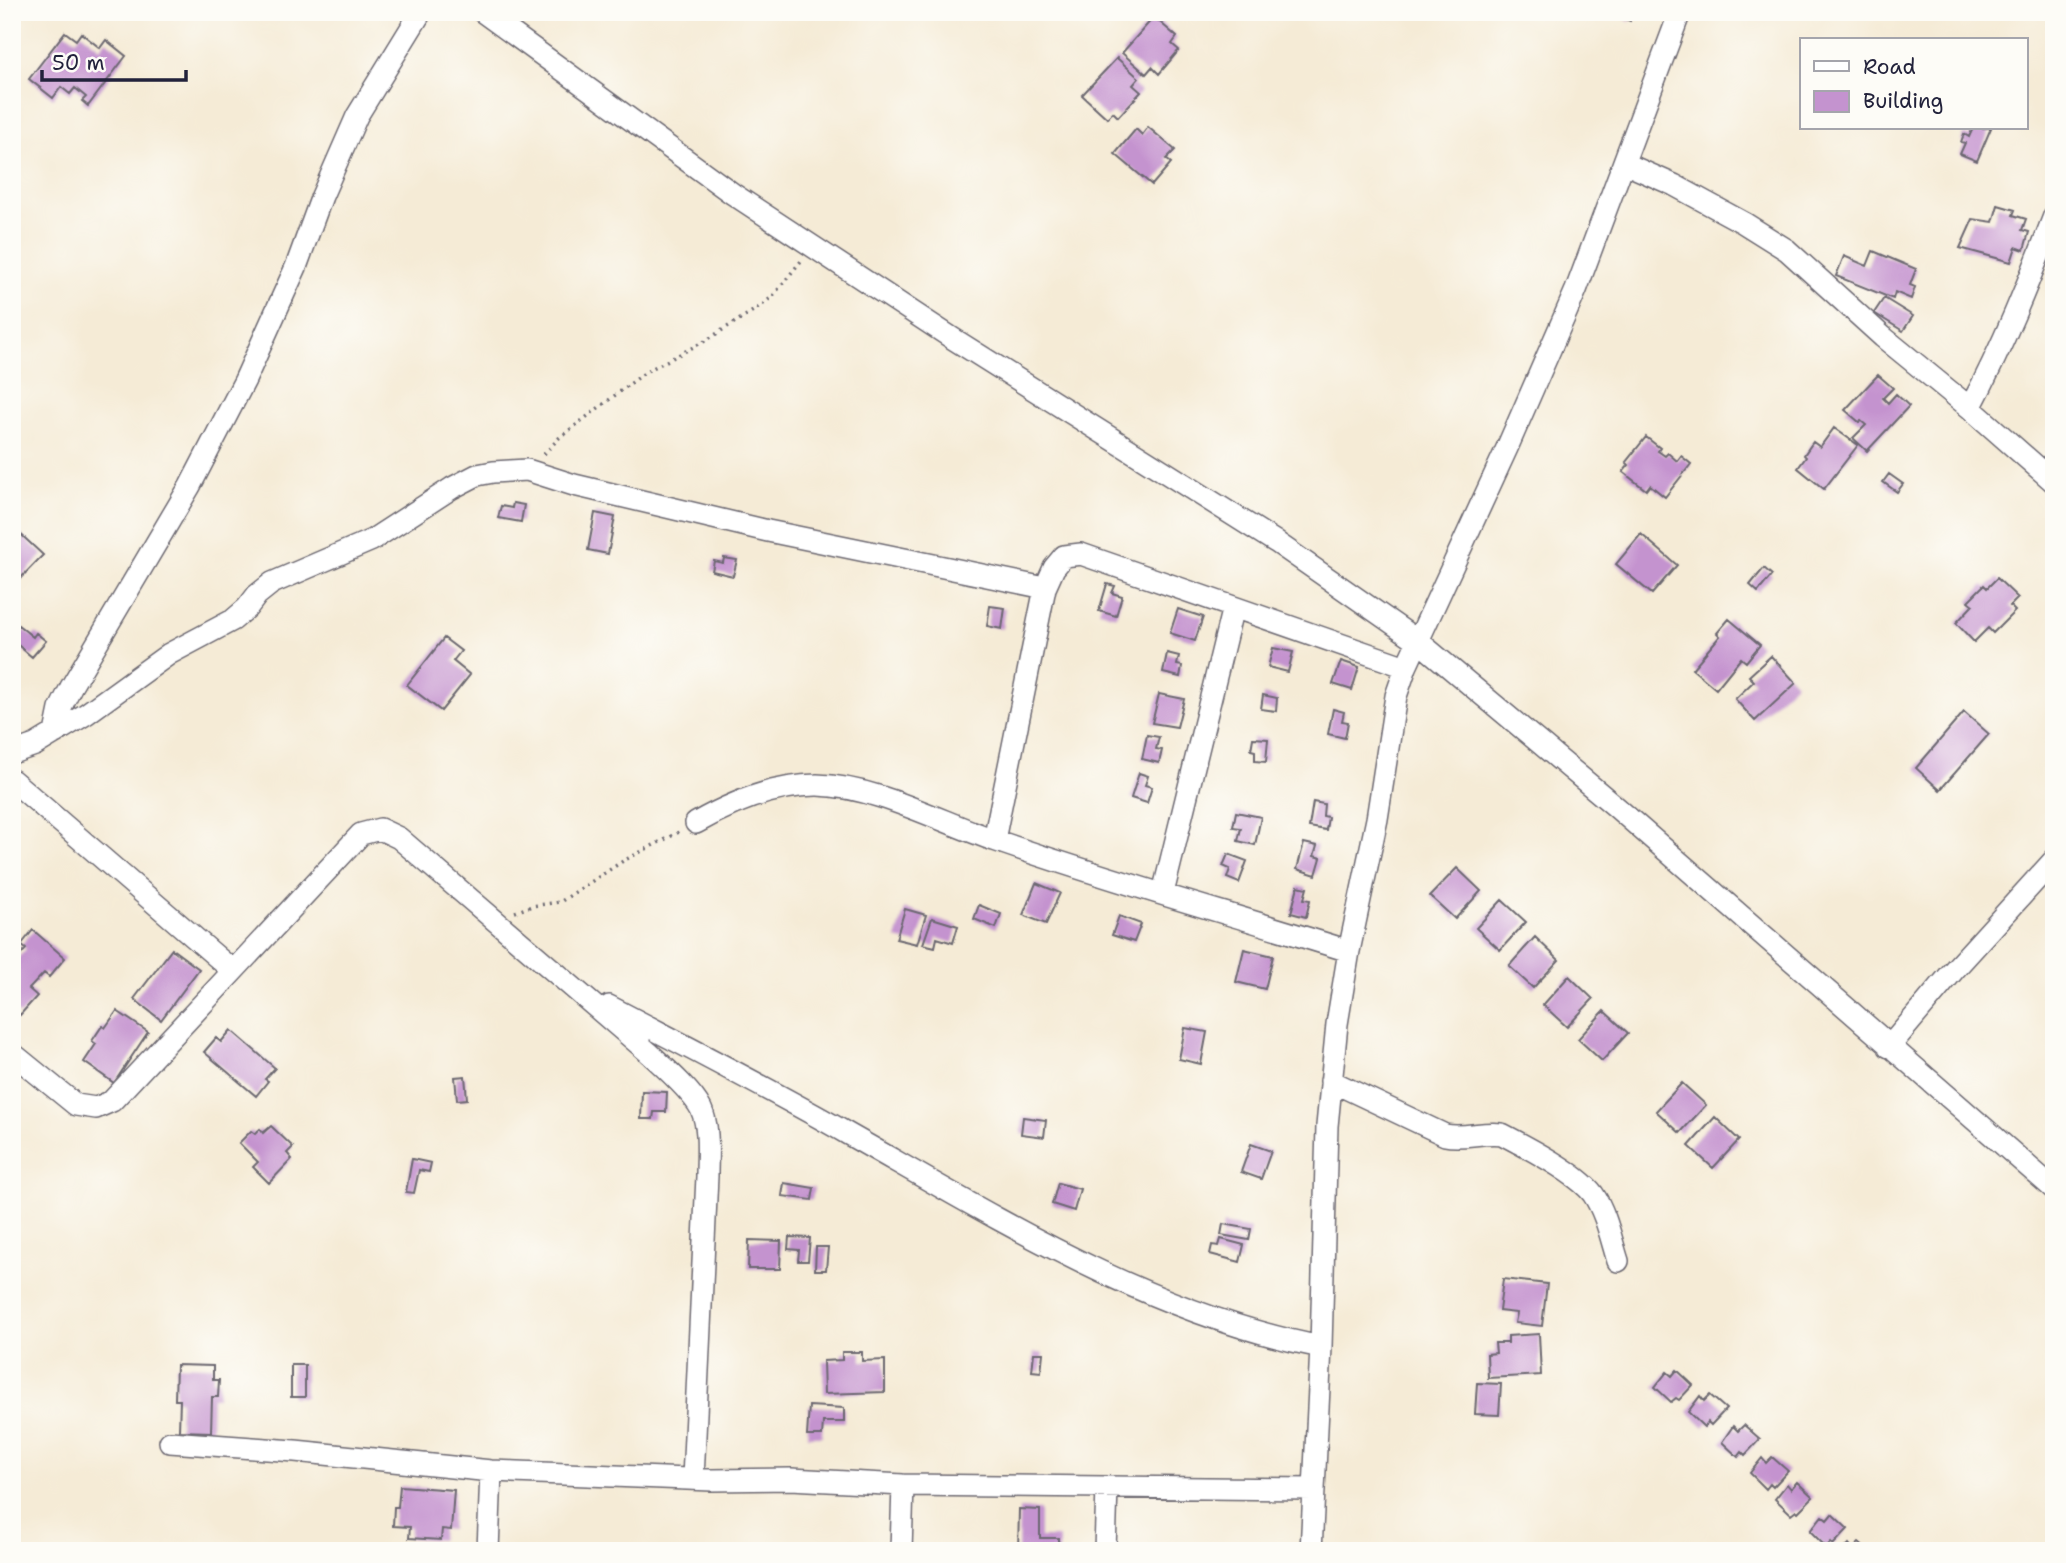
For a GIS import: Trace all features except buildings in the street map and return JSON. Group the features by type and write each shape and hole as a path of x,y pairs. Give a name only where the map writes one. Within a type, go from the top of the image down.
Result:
{"street":[{"path":"55,733 60,709 71,687 184,497 245,380 296,267 322,196 357,116 421,12"},
{"path":"483,12 733,194 951,338 1276,541 1418,640 1615,806 2054,1189"},
{"path":"1311,1551 1331,1081 1349,951 1377,819 1396,696 1406,667 1576,290 1681,12"},
{"path":"1624,163 1674,185 1787,250 1882,337 1970,408 2054,482"},
{"path":"1970,408 2002,343 2054,216"},
{"path":"12,753 35,745 86,715 169,654 233,620 247,608 257,594 272,583 372,540 477,475 527,470 574,485 768,531 1045,588"},
{"path":"994,840 1045,588 1054,568 1064,556 1081,554 1406,667"},
{"path":"1163,893 1233,607"},
{"path":"12,780 232,970"},
{"path":"696,823 727,805 783,790 816,785 846,789 886,800 994,840 1349,951"},
{"path":"12,1053 76,1105 96,1108 113,1101 361,834 380,829 399,838 672,1074 701,1109 706,1133 707,1175 693,1479"},
{"path":"1889,1047 1954,970 2054,860"},
{"path":"576,989 811,1113 1064,1255 1148,1293 1240,1327 1321,1347"},
{"path":"1331,1081 1445,1135 1455,1138 1489,1132 1502,1134 1576,1176 1593,1195 1604,1217 1618,1261"},
{"path":"170,1442 295,1451 491,1471 758,1481 791,1479 903,1485 1313,1489"},
{"path":"488,1551 491,1471"},
{"path":"901,1551 903,1485"},
{"path":"1105,1551 1108,1487"}],"path":[{"path":"527,470 559,438 647,371 705,341 761,306 772,297 813,247"},
{"path":"497,921 532,906 560,902 614,867 696,823"}]}
